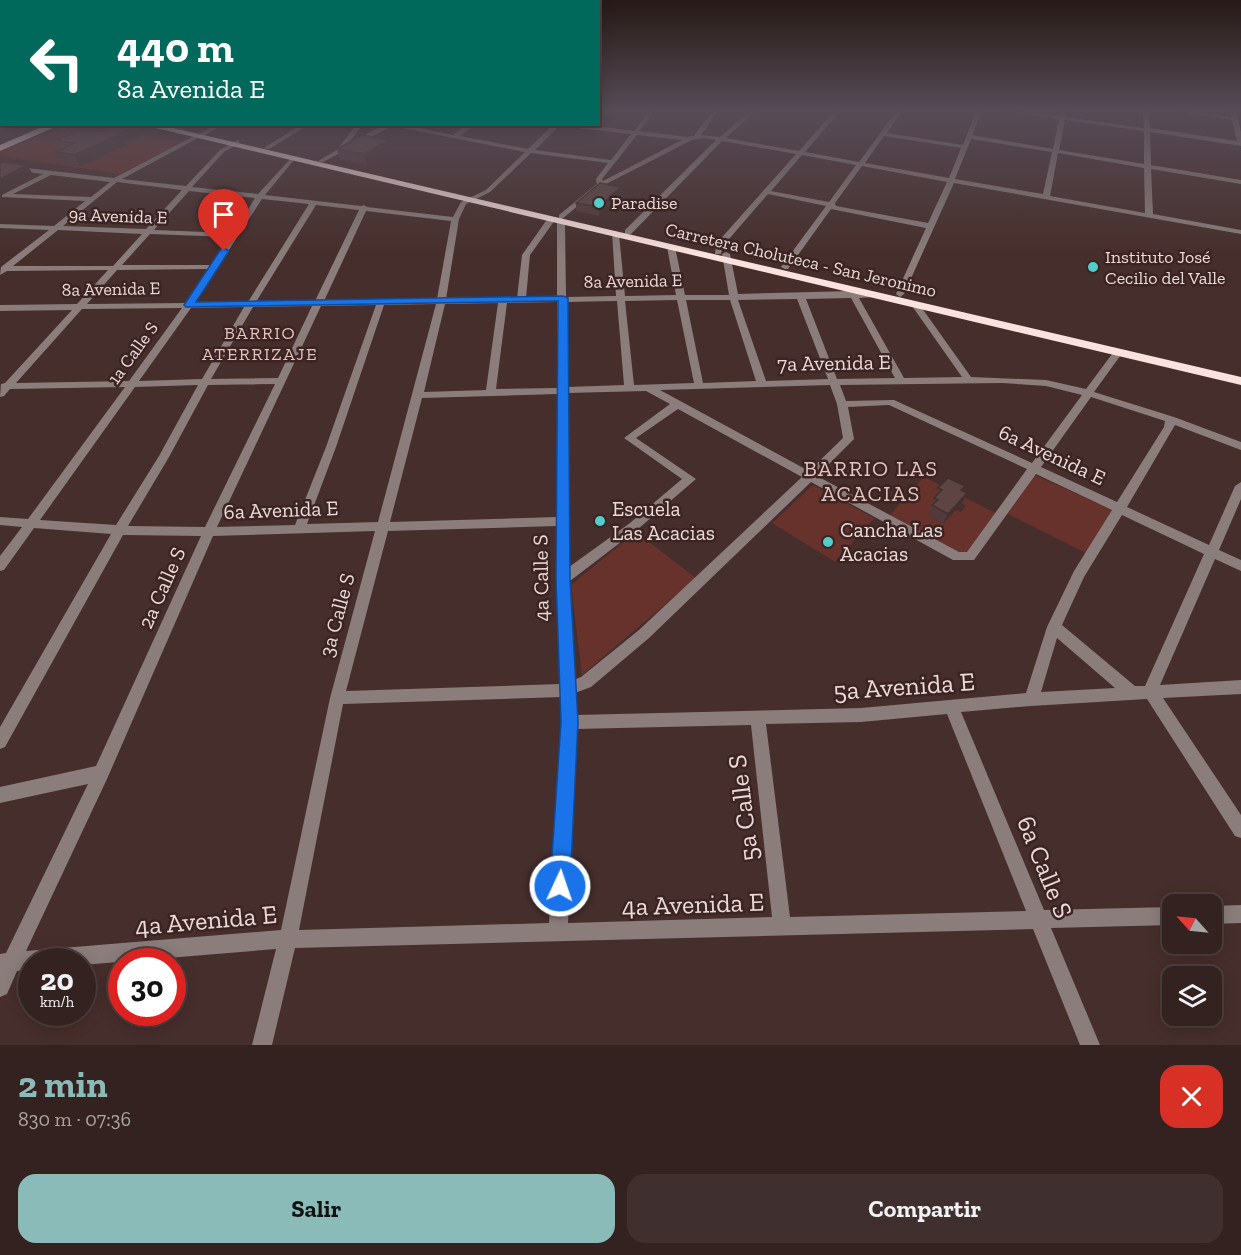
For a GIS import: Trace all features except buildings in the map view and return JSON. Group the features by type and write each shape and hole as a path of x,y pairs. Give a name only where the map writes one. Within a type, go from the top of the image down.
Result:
{"highway":[{"name":"Carretera Choluteca - San Jeronimo","path":"288,158 471,199"},
{"name":"Carretera Choluteca - San Jeronimo","path":"308,158 558,220 785,267 1241,374"},
{"name":"Carretera Choluteca - San Jeronimo","path":"621,233 671,247 723,255 916,306 1241,381"}],"street":[{"path":"2,271 117,179 157,158"},
{"path":"2,389 216,158"},
{"path":"321,161 327,158"},
{"name":"3a Calle S","path":"262,1045 288,939 337,698 441,302 455,219 461,206 488,191 523,158"},
{"path":"580,158 612,162"},
{"path":"600,185 599,179 615,158"},
{"path":"520,300 526,255 558,220 600,185 653,158"},
{"path":"629,389 621,298 621,233 701,158"},
{"path":"762,384 719,246 797,158"},
{"path":"830,158 1241,232"},
{"path":"785,267 866,158"},
{"path":"900,294 961,158"},
{"path":"1046,196 1053,158"},
{"path":"1091,158 1241,182"},
{"path":"1148,158 1149,214"},
{"name":"1a Calle S","path":"0,566 189,305 261,195 292,159"},
{"path":"0,166 455,219"},
{"path":"2,197 51,172"},
{"path":"768,192 930,226"},
{"path":"2,197 93,199"},
{"path":"0,742 119,530 164,457 203,382 314,202"},
{"name":"2a Calle S","path":"0,987 6,962 101,773 209,532 364,207"},
{"name":"4a Calle S","path":"558,220 563,298 563,579 569,722 558,933"},
{"name":"9a Avenida E","path":"0,226 235,235"},
{"path":"671,247 699,386"},
{"path":"2,271 214,267"},
{"path":"853,294 901,381"},
{"path":"337,698 567,690 586,682 644,634 849,439 842,404 800,295"},
{"name":"8a Avenida E","path":"0,308 870,295"},
{"path":"491,393 504,300"},
{"path":"299,529 331,447 381,302"},
{"path":"916,306 969,381"},
{"path":"649,388 957,557 966,559 970,557 1118,352"},
{"path":"2,389 132,383 280,381"},
{"name":"7a Avenida E","path":"418,395 833,382 1046,383 1170,419 1241,446"},
{"name":"6a Avenida E","path":"842,404 890,402 1241,566"},
{"path":"563,579 634,526 690,479 629,438 678,404"},
{"path":"1031,699 1054,627 1079,575 1169,427 1170,419"},
{"path":"1241,486 1234,518 1212,551 1150,692 1241,830"},
{"name":"6a Avenida E","path":"0,521 119,530 209,532 563,521"},
{"path":"1054,627 1132,693"},
{"name":"5a Avenida E","path":"569,722 861,715 1031,699 1241,687"},
{"name":"6a Calle S","path":"952,708 1090,1045"},
{"name":"5a Calle S","path":"758,718 782,927"},
{"path":"0,795 101,773"},
{"path":"1222,915 1241,914"},
{"name":"4a Avenida E","path":"6,962 288,939 1162,916"}],"shaded area":[{"path":"12,158 151,158 120,174"},
{"path":"1035,475 1112,510 1086,553 1008,514"},
{"path":"924,477 944,487 934,497 939,501 930,508 933,510 961,512 966,506 956,500 960,495 997,514 971,550 963,554 888,517"},
{"name":"Cancha Las Acacias","path":"813,485 874,518 835,562 772,523"},
{"path":"636,532 696,578 582,675 571,585"}],"place":[{"name":"Paradise","path":"599,203"},
{"name":"Instituto José Cecilio del Valle","path":"1093,267"},
{"name":"Escuela Las Acacias","path":"600,521"},
{"name":"Cancha Las Acacias","path":"828,542"}],"district":[{"name":"BARRIO ATERRIZAJE","path":"260,343"},
{"name":"BARRIO LAS ACACIAS","path":"871,480"}],"route":[{"path":"224,251 189,305 563,298 563,579 569,722 560,886"}]}
